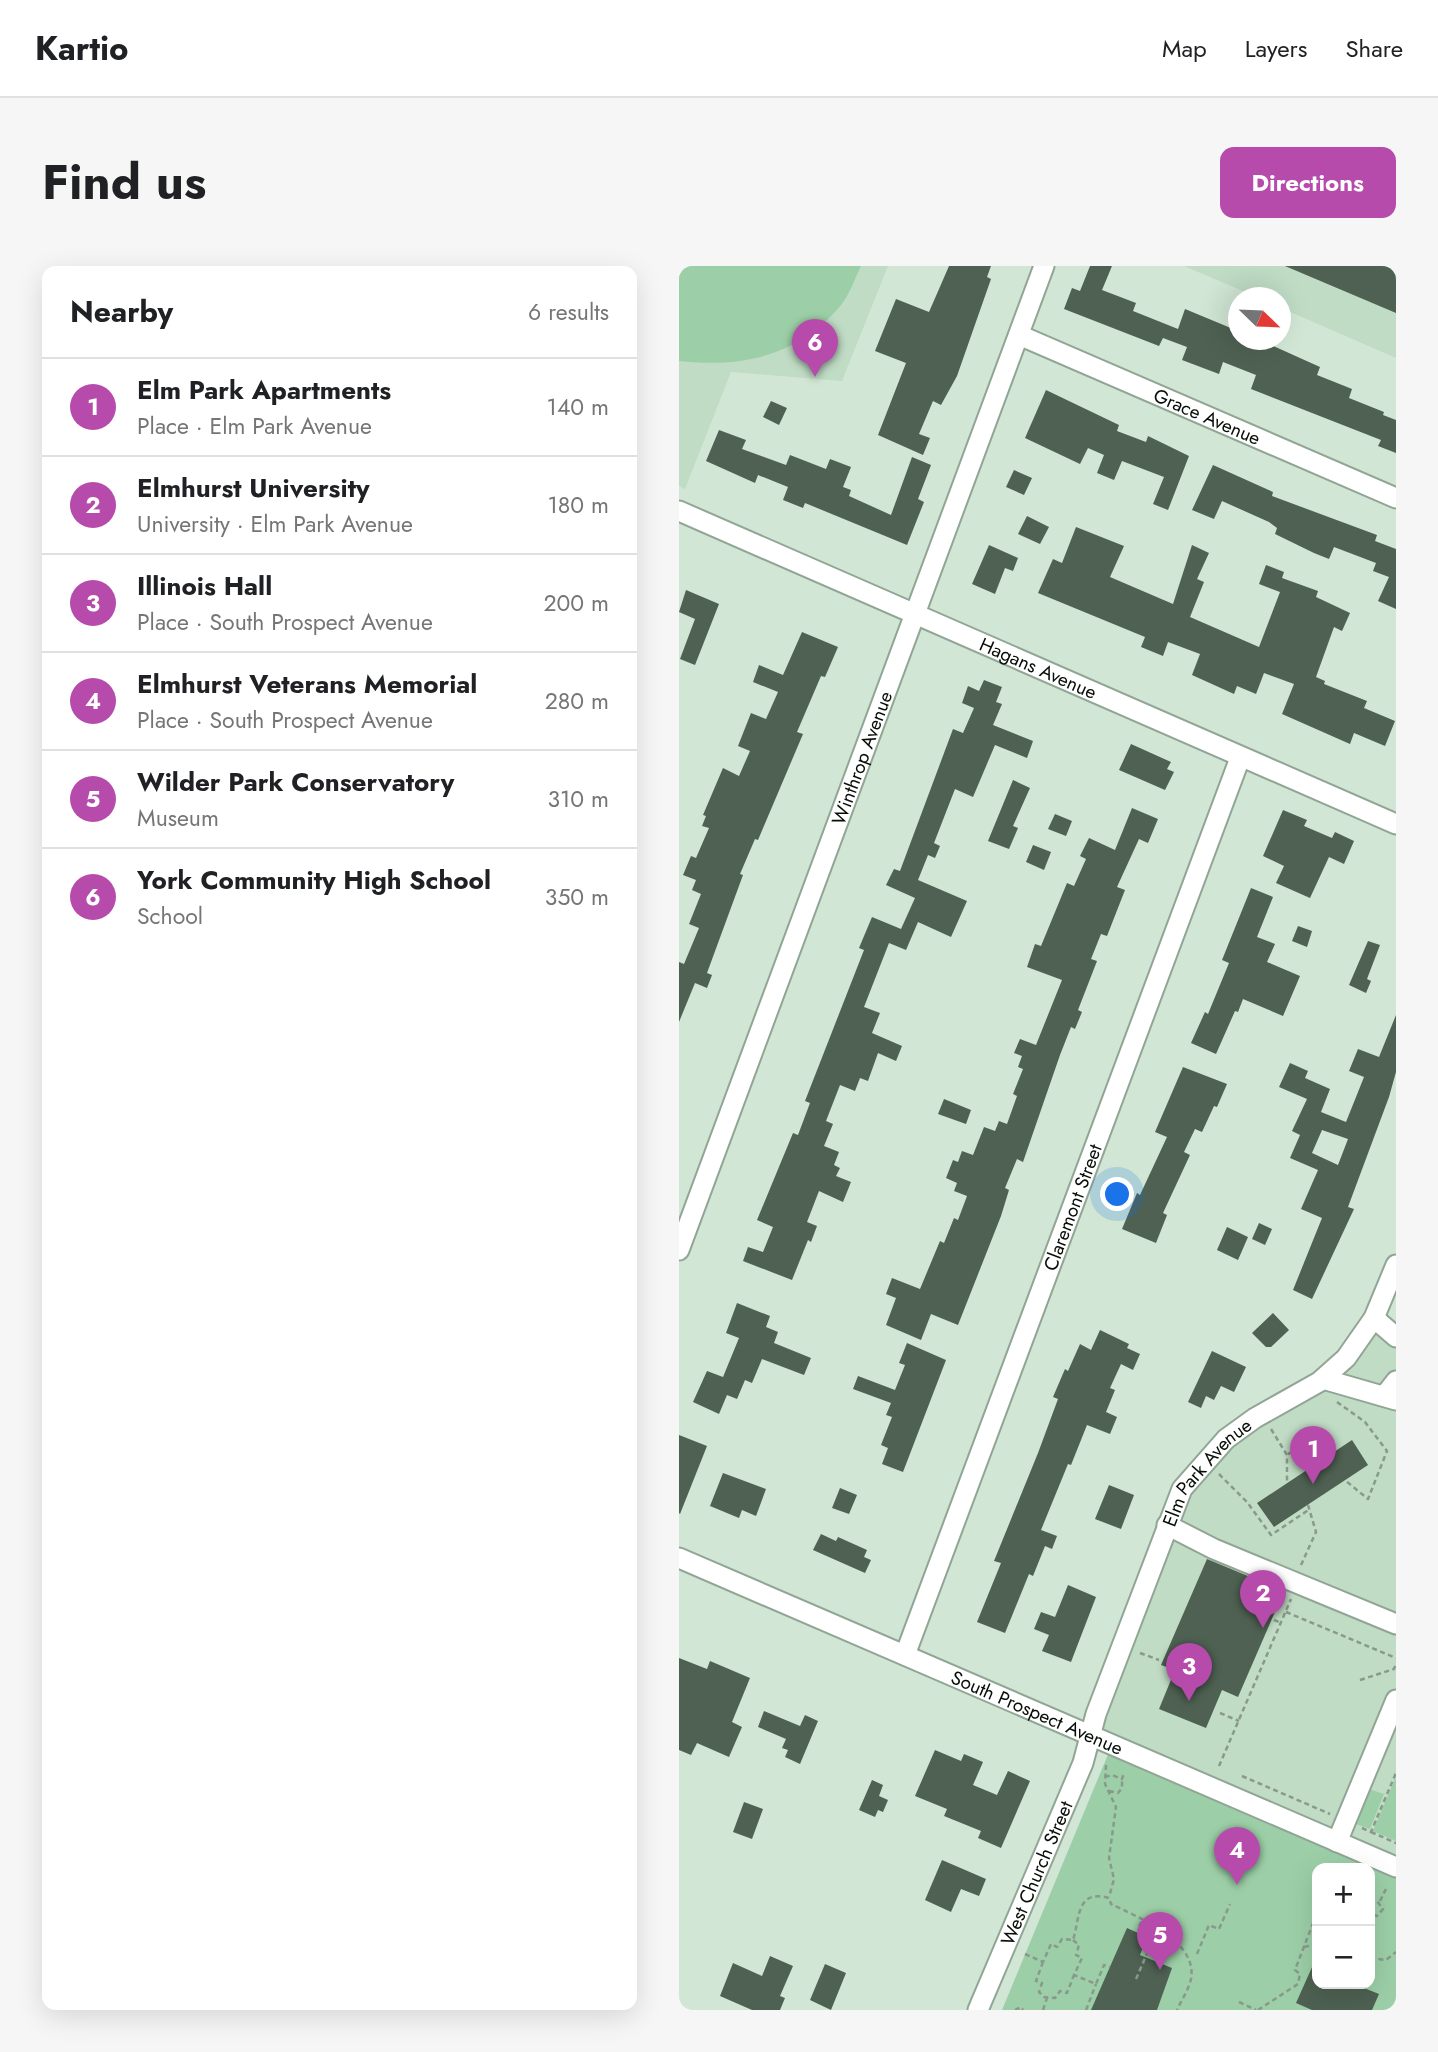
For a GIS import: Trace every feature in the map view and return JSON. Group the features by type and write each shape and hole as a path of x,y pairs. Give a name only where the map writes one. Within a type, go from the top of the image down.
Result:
{"street":[{"name":"Winthrop Avenue","path":"679,1251 1044,266"},
{"name":"Grace Avenue","path":"1019,335 1396,498"},
{"name":"Hagans Avenue","path":"679,511 917,612 1240,758 1396,824"},
{"name":"Claremont Street","path":"905,1655 1240,758"},
{"name":"Elm Park Avenue","path":"1090,1736 1182,1489 1226,1439 1255,1418 1327,1387 1374,1318 1396,1265"},
{"path":"1374,1318 1396,1337"},
{"path":"1327,1387 1392,1392"},
{"path":"1167,1525 1214,1549 1396,1624"},
{"name":"South Prospect Avenue","path":"679,1558 1396,1867"},
{"path":"1337,1842 1396,1700"},
{"name":"West Church Street","path":"978,2010 1083,1763 1090,1736"}],"path":[{"path":"1327,1387 1349,1413 1365,1422 1387,1451 1369,1499 1346,1481"},
{"path":"1262,1433 1271,1429 1287,1455 1287,1482"},
{"path":"1287,1455 1301,1448 1315,1447 1326,1455"},
{"path":"1217,1472 1261,1518 1271,1535 1309,1507 1316,1532 1301,1565"},
{"path":"1219,1766 1286,1611 1396,1658"},
{"path":"1274,1620 1281,1623"},
{"path":"1137,1652 1159,1660"},
{"path":"1360,1680 1394,1669 1396,1664"},
{"path":"1220,1713 1239,1721"},
{"path":"1106,1765 1105,1784 1116,1807 1109,1858 1114,1879 1109,1898 1111,1904 1159,1926 1175,1942 1190,1967 1191,1979 1177,2010"},
{"path":"1109,1791 1118,1793 1122,1788 1124,1773"},
{"path":"1105,1777 1112,1775 1122,1779"},
{"path":"1371,1832 1396,1775"},
{"path":"1242,1776 1396,1843"},
{"path":"1240,1869 1244,1859 1232,1854 1241,1832"},
{"path":"1380,1902 1386,1889"},
{"path":"1073,1940 1081,1905 1089,1897 1098,1895 1109,1898"},
{"path":"1375,1903 1380,1902"},
{"path":"1375,1914 1381,1914 1383,1906 1380,1902"},
{"path":"1197,1954 1209,1925 1219,1929 1230,1904"},
{"path":"1139,1926 1143,1919"},
{"path":"1136,1979 1159,1926"},
{"path":"1239,2002 1257,2010 1299,1984 1300,1974 1295,1970 1312,1926"},
{"path":"1062,1939 1073,1940 1079,1945 1076,1955 1082,1958 1067,1993 1060,1991 1055,1998 1047,1998 1039,1992 1042,1983 1035,1981 1051,1944 1057,1947 1062,1939"},
{"path":"1304,1947 1312,1945"},
{"path":"1375,1959 1386,1960 1396,1952"},
{"path":"1025,1954 1043,1962"},
{"path":"1086,2010 1104,1965 1110,1967"},
{"path":"1074,1975 1096,1984"},
{"path":"1043,2010 1047,1998"},
{"path":"1015,2010 1021,2007 1023,2010"}],"shaded area":[{"path":"679,266 888,266 842,381 731,372 685,489 679,486"},
{"path":"1184,266 1396,266 1396,358 1291,312 1291,287 1233,287"},
{"path":"1374,1318 1396,1327 1396,1867 1090,1736 1169,1520 1210,1454 1319,1382"}],"green space":[{"path":"679,266 861,266 841,305 807,336 768,355 747,360 702,363 679,361"},
{"path":"1109,1752 1366,1863 1312,1863 1312,1989 1375,1989 1375,1867 1396,1876 1396,2010 1002,2010"},
{"path":"1396,1780 1396,1841 1373,1831"},
{"path":"1369,1789 1384,1794 1370,1829 1356,1824"}],"building":[{"path":"949,266 991,266 987,277 991,279 957,376 941,405 933,401 919,434 930,438 923,455 878,435 906,363 875,351 896,299 929,312"},
{"path":"1090,266 1112,266 1102,290 1136,303 1133,311 1178,329 1185,309 1228,327 1228,350 1282,350 1320,367 1317,375 1352,389 1349,398 1384,412 1383,415 1396,420 1396,453 1378,446 1381,440 1251,389 1256,375 1223,362 1219,374 1182,360 1187,347 1163,338 1159,346 1064,309 1072,288 1080,291"},
{"path":"1285,266 1396,266 1396,313"},
{"path":"1046,390 1119,425 1117,431 1146,442 1148,436 1189,456 1168,510 1153,504 1164,477 1122,461 1114,480 1097,473 1104,455 1088,448 1080,464 1025,438"},
{"path":"771,401 787,408 779,425 763,417"},
{"path":"719,430 746,440 742,449 786,465 790,455 826,469 830,459 851,467 843,487 851,490 849,496 891,515 912,457 931,465 918,499 924,502 907,545 805,503 803,508 783,500 788,487 758,475 755,483 706,461"},
{"path":"1213,465 1273,492 1272,496 1377,535 1375,541 1396,549 1396,609 1378,601 1389,577 1373,571 1376,563 1334,547 1329,559 1314,553 1275,534 1277,528 1269,522 1222,501 1214,519 1192,510"},
{"path":"1014,470 1032,478 1024,495 1006,487"},
{"path":"1027,516 1049,527 1040,544 1018,534"},
{"path":"1076,527 1124,546 1110,577 1173,604 1192,545 1209,553 1197,579 1204,582 1190,617 1259,647 1280,592 1259,584 1266,565 1284,572 1282,578 1318,591 1316,597 1350,613 1342,631 1334,627 1316,677 1325,681 1324,684 1367,701 1364,708 1395,721 1385,746 1354,733 1350,744 1282,714 1294,684 1264,673 1256,694 1237,686 1234,694 1192,675 1200,654 1168,642 1163,656 1141,647 1145,637 1038,593 1053,559 1062,563"},
{"path":"989,545 1018,558 1013,571 1005,568 995,594 972,584"},
{"path":"686,590 719,604 695,665 680,659 695,619 679,612"},
{"path":"802,632 838,647 825,677 821,676 797,732 803,734 758,840 755,839 740,874 743,875 707,973 712,975 707,988 695,983 679,1022 679,962 684,964 699,928 689,924 701,894 692,890 696,880 683,875 691,856 696,858 709,828 702,826 706,816 703,815 723,768 739,776 750,751 738,746 751,713 766,719 778,692 753,682 759,665 783,675"},
{"path":"984,680 1002,687 996,702 1002,704 993,725 1033,741 1027,758 995,745 973,797 955,789 934,843 940,846 935,858 928,855 918,880 967,901 951,937 918,922 906,950 889,943 864,1007 880,1013 872,1033 902,1046 896,1061 878,1053 868,1081 860,1078 855,1091 840,1085 826,1121 833,1124 824,1146 839,1152 834,1165 840,1168 836,1176 851,1182 843,1202 819,1191 807,1222 817,1226 811,1242 808,1240 792,1280 743,1261 748,1247 763,1252 773,1227 757,1220 793,1133 798,1135 810,1103 805,1101 864,950 859,948 872,917 901,929 915,898 886,885 894,869 900,871 953,729 963,733 974,708 962,703 968,686 979,691"},
{"path":"1131,744 1171,762 1167,769 1174,772 1165,790 1119,770"},
{"path":"1013,780 1030,788 1013,826 1018,828 1009,849 988,841"},
{"path":"1132,808 1158,819 1148,843 1139,839 1117,887 1125,890 1107,936 1101,934 1091,959 1097,961 1078,1010 1082,1012 1075,1029 1071,1027 1023,1162 1017,1159 1005,1188 1009,1190 1001,1216 958,1325 931,1314 921,1340 886,1325 896,1298 886,1294 892,1278 920,1289 940,1241 944,1243 954,1218 958,1220 967,1196 954,1191 957,1183 946,1178 953,1160 958,1162 962,1151 973,1155 984,1127 995,1131 999,1121 1007,1124 1017,1096 1013,1094 1023,1069 1018,1067 1022,1056 1014,1053 1020,1039 1036,1045 1062,980 1027,967 1035,944 1041,946 1067,883 1074,886 1086,859 1080,856 1089,838 1115,850"},
{"path":"1283,810 1307,820 1304,826 1332,838 1335,832 1354,841 1344,864 1329,857 1310,898 1276,883 1284,866 1263,856"},
{"path":"1055,814 1072,821 1066,836 1048,829"},
{"path":"1033,845 1051,852 1044,870 1026,862"},
{"path":"1251,888 1273,897 1257,937 1275,944 1267,962 1300,976 1283,1016 1243,999 1216,1054 1191,1043 1205,1012 1208,1014 1229,963 1222,960"},
{"path":"1298,926 1312,931 1307,947 1292,941"},
{"path":"1368,941 1380,945 1367,979 1371,981 1366,993 1349,985"},
{"path":"1396,1015 1396,1072 1389,1097 1348,1207 1354,1209 1312,1299 1293,1290 1322,1218 1301,1209 1318,1170 1290,1158 1300,1135 1292,1131 1307,1099 1279,1087 1290,1063 1308,1071 1305,1078 1330,1089 1321,1112 1346,1122 1364,1077 1349,1071 1358,1049 1379,1057","holes":["1322,1130 1348,1139 1338,1165 1312,1153"]},
{"path":"1183,1067 1227,1084 1202,1132 1195,1129 1184,1152 1190,1155 1163,1213 1167,1215 1156,1243 1122,1229 1137,1193 1140,1195 1167,1137 1155,1132"},
{"path":"944,1099 971,1110 966,1124 938,1114"},
{"path":"1259,1223 1272,1229 1265,1245 1252,1239"},
{"path":"1227,1227 1248,1237 1238,1260 1217,1250"},
{"path":"737,1303 770,1316 766,1327 778,1332 774,1343 811,1358 804,1375 762,1359 752,1383 745,1380 737,1399 727,1395 719,1414 693,1402 707,1371 723,1377 739,1338 726,1333"},
{"path":"1273,1313 1289,1330 1271,1347 1266,1347 1252,1333"},
{"path":"1100,1330 1129,1344 1127,1348 1140,1354 1133,1370 1121,1364 1110,1388 1115,1390 1106,1412 1117,1417 1110,1434 1087,1425 1071,1465 1068,1464 1041,1530 1057,1536 1052,1549 1045,1546 1033,1576 1029,1574 1005,1633 977,1622 1001,1563 994,1561 1058,1399 1053,1397 1065,1369 1068,1371 1080,1344 1091,1350"},
{"path":"907,1343 946,1360 903,1472 882,1464 888,1448 881,1445 892,1417 886,1415 891,1403 853,1389 858,1376 895,1390 905,1365 899,1363"},
{"path":"1212,1351 1246,1367 1234,1392 1221,1386 1214,1400 1206,1396 1201,1408 1188,1402"},
{"path":"679,1435 707,1446 680,1514 679,1513"},
{"path":"1352,1440 1368,1465 1274,1527 1257,1503"},
{"path":"723,1473 766,1489 756,1516 742,1510 739,1518 710,1506"},
{"path":"1109,1485 1134,1495 1121,1529 1095,1519"},
{"path":"840,1488 857,1495 849,1514 832,1508"},
{"path":"821,1534 836,1541 838,1537 867,1550 864,1557 871,1560 865,1573 813,1550"},
{"path":"1207,1559 1284,1591 1238,1697 1222,1690 1206,1728 1159,1709 1175,1670 1161,1665"},
{"path":"1068,1585 1096,1597 1071,1662 1042,1651 1049,1635 1034,1629 1041,1612 1055,1617"},
{"path":"679,1658 707,1669 710,1661 750,1678 732,1722 742,1727 729,1757 697,1743 691,1755 679,1750"},
{"path":"764,1711 800,1726 805,1715 818,1721 800,1764 785,1757 788,1750 782,1748 786,1739 758,1727"},
{"path":"935,1750 961,1761 964,1754 983,1762 973,1785 997,1795 1008,1771 1030,1781 1001,1848 978,1838 981,1831 944,1816 947,1809 915,1796"},
{"path":"872,1780 883,1785 879,1796 888,1800 883,1812 878,1810 875,1817 859,1810"},
{"path":"744,1802 763,1809 752,1839 733,1832"},
{"path":"942,1860 986,1879 979,1896 961,1889 951,1912 925,1900"},
{"path":"1127,1928 1147,1937 1140,1955 1172,1968 1157,2010 1091,2010"},
{"path":"770,1956 793,1966 780,1996 785,1998 780,2010 752,2010 720,1996 733,1963 762,1976"},
{"path":"825,1964 846,1973 831,2010 810,2000"},
{"path":"1312,1967 1312,1989 1366,1989 1379,1994 1372,2010 1312,2010 1296,2003"}],"place":[{"name":"York Community High School","path":"815,377"},
{"name":"Elm Park Apartments","path":"1313,1484"},
{"name":"Elmhurst University","path":"1263,1628"},
{"name":"Illinois Hall","path":"1189,1701"},
{"name":"Elmhurst Veterans Memorial","path":"1237,1885"},
{"name":"Wilder Park Conservatory","path":"1160,1970"}]}
